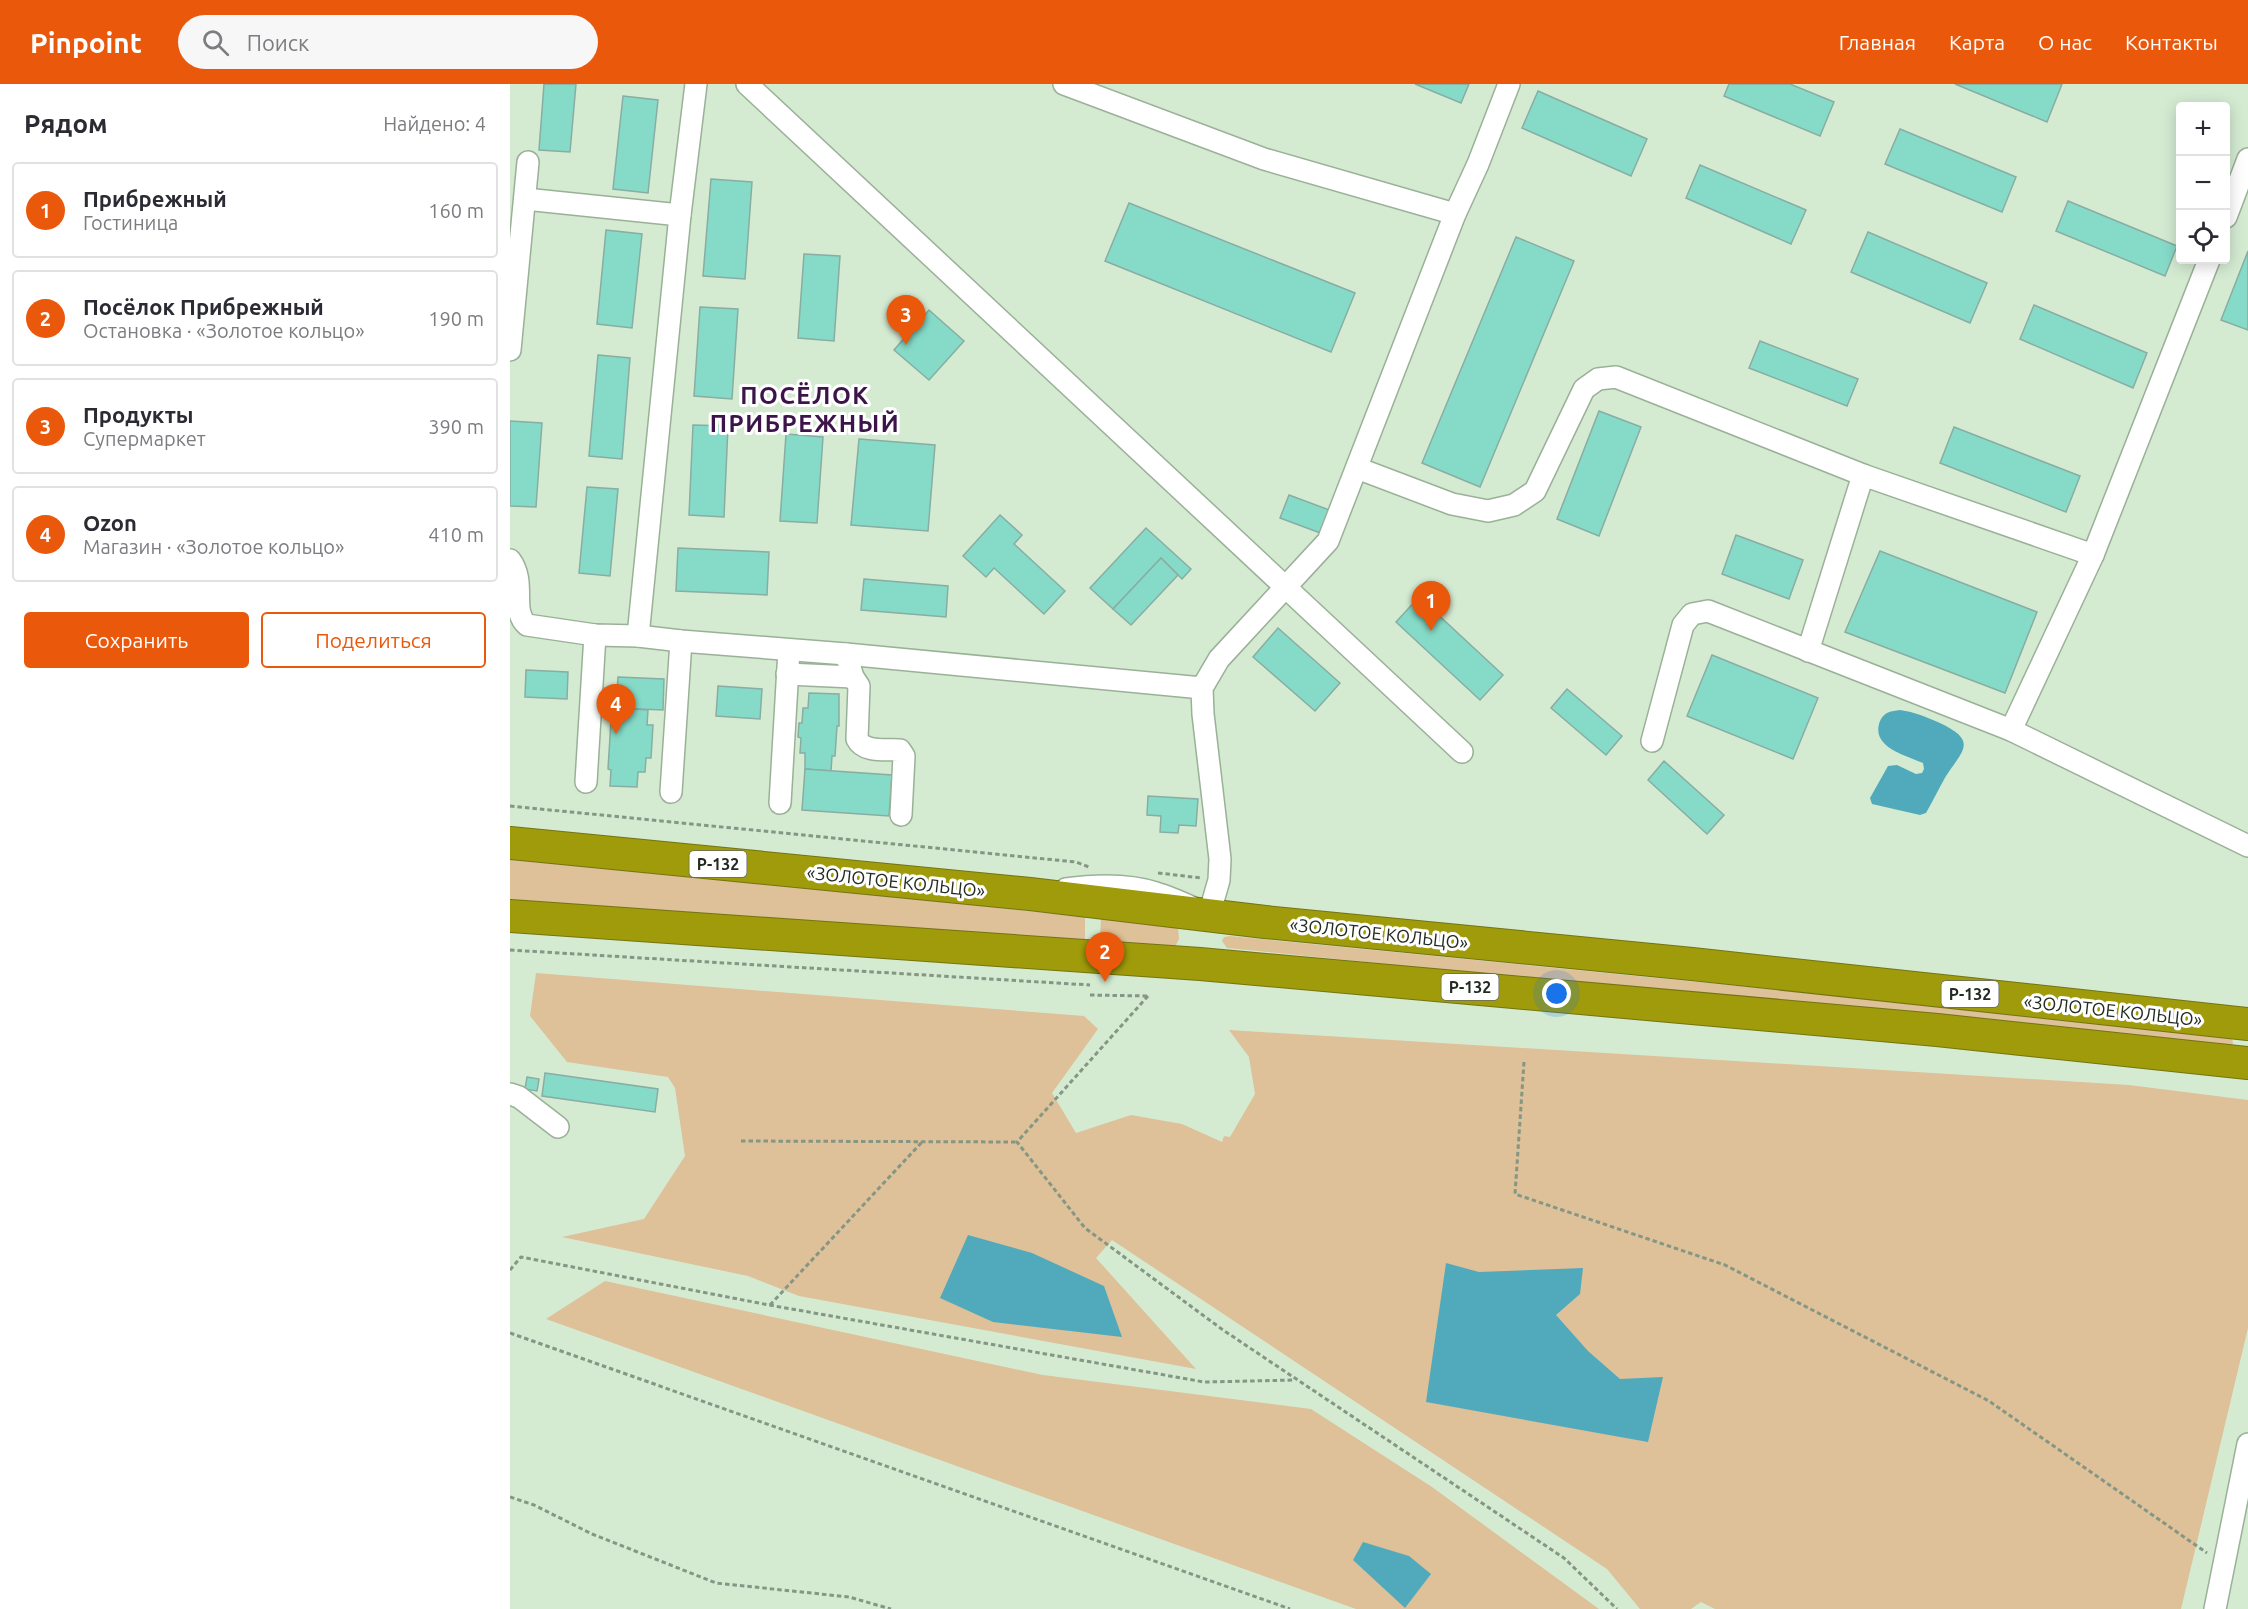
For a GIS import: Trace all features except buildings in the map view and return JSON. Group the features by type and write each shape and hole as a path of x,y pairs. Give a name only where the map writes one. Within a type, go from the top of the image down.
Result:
{"highway":[{"name":"«ЗОЛОТОЕ КОЛЬЦО»","path":"510,843 1029,894 2248,1024"},
{"path":"1200,964 1209,915"},
{"name":"Р-132","path":"510,916 1200,964 1938,1030 2248,1063"}],"street":[{"path":"638,636 680,215 696,84"},
{"path":"747,84 1462,752"},
{"path":"1064,84 1264,159 1455,214"},
{"path":"1209,915 1219,880 1219,846 1202,688 1219,660 1328,541 1455,214 1478,164 1509,84"},
{"path":"2229,210 2248,159"},
{"path":"510,350 528,162"},
{"path":"525,199 680,215"},
{"path":"2011,730 2093,555 2207,264"},
{"path":"1357,468 1452,504 1488,510 1514,505 1535,491 1584,389 1598,379 1616,377 1863,475 2093,555"},
{"path":"1808,651 1863,475"},
{"path":"510,560 516,569 517,579 514,611 519,620 528,625 596,635 638,636 846,654 1202,688"},
{"path":"1652,741 1683,625 1692,614 1708,611 2011,730 2248,846"},
{"path":"586,782 596,635"},
{"path":"671,792 681,641"},
{"path":"780,803 789,650"},
{"path":"846,654 853,677 859,686 857,739 860,745 866,748 900,750 904,756 900,815"},
{"path":"787,674 853,677"},
{"path":"510,1094 519,1097 558,1127"},
{"path":"2215,1609 2248,1444"}],"path":[{"path":"510,806 1076,862 1098,871"},
{"path":"1149,873 1219,880"},
{"path":"510,950 1090,985"},
{"path":"741,1141 1017,1142 1148,996 1090,994"},
{"path":"1524,1062 1515,1194 1725,1265 1989,1401 2224,1564"},
{"path":"769,1305 922,1142"},
{"path":"1017,1142 1085,1228 1223,1330 1564,1558 1617,1609"},
{"path":"510,1270 521,1257 769,1305 1204,1382 1297,1380"},
{"path":"510,1333 1290,1609"},
{"path":"510,1497 534,1505 592,1534 716,1583 849,1596 891,1609"}],"shaded area":[{"path":"510,859 569,861 1085,917 1085,940 510,901"},
{"path":"1101,917 1178,927 1179,939 1175,947 1100,943"},
{"path":"1224,937 2226,1034 2232,1037 2233,1044 2227,1049 1227,948 1222,941"},
{"path":"536,973 1084,1016 1098,1029 1052,1093 1076,1133 1131,1115 1182,1124 1222,1142 1224,1136 1230,1137 1255,1094 1249,1057 1229,1030 2129,1085 2248,1100 2248,1328 2181,1609 1715,1609 1701,1602 1691,1609 1640,1609 1607,1569 1112,1240 1096,1258 1196,1369 799,1296 748,1276 562,1237 644,1219 685,1156 675,1088 668,1077 567,1062 530,1016"},
{"path":"605,1281 1043,1375 1311,1409 1432,1487 1599,1609 1356,1609 546,1319"}],"water":[{"path":"1900,710 1916,713 1952,729 1959,735 1964,746 1926,813 1920,815 1872,804 1870,798 1888,766 1897,765 1916,774 1922,773 1924,769 1923,763 1891,749 1880,737 1878,730 1882,718 1888,713"},
{"path":"968,1235 1032,1253 1104,1286 1122,1337 993,1322 940,1298"},
{"path":"1446,1263 1479,1272 1583,1268 1580,1294 1556,1315 1588,1351 1620,1379 1663,1377 1648,1442 1426,1402"},
{"path":"1363,1542 1409,1556 1431,1574 1405,1608 1353,1560"}],"place":[{"name":"Продукты","path":"906,345"},
{"name":"Прибрежный","path":"1431,631"},
{"name":"Ozon","path":"616,734"},
{"name":"Посёлок Прибрежный","path":"1105,982"}],"district":[{"name":"ПОСЁЛОК ПРИБРЕЖНЫЙ","path":"805,409"}]}
